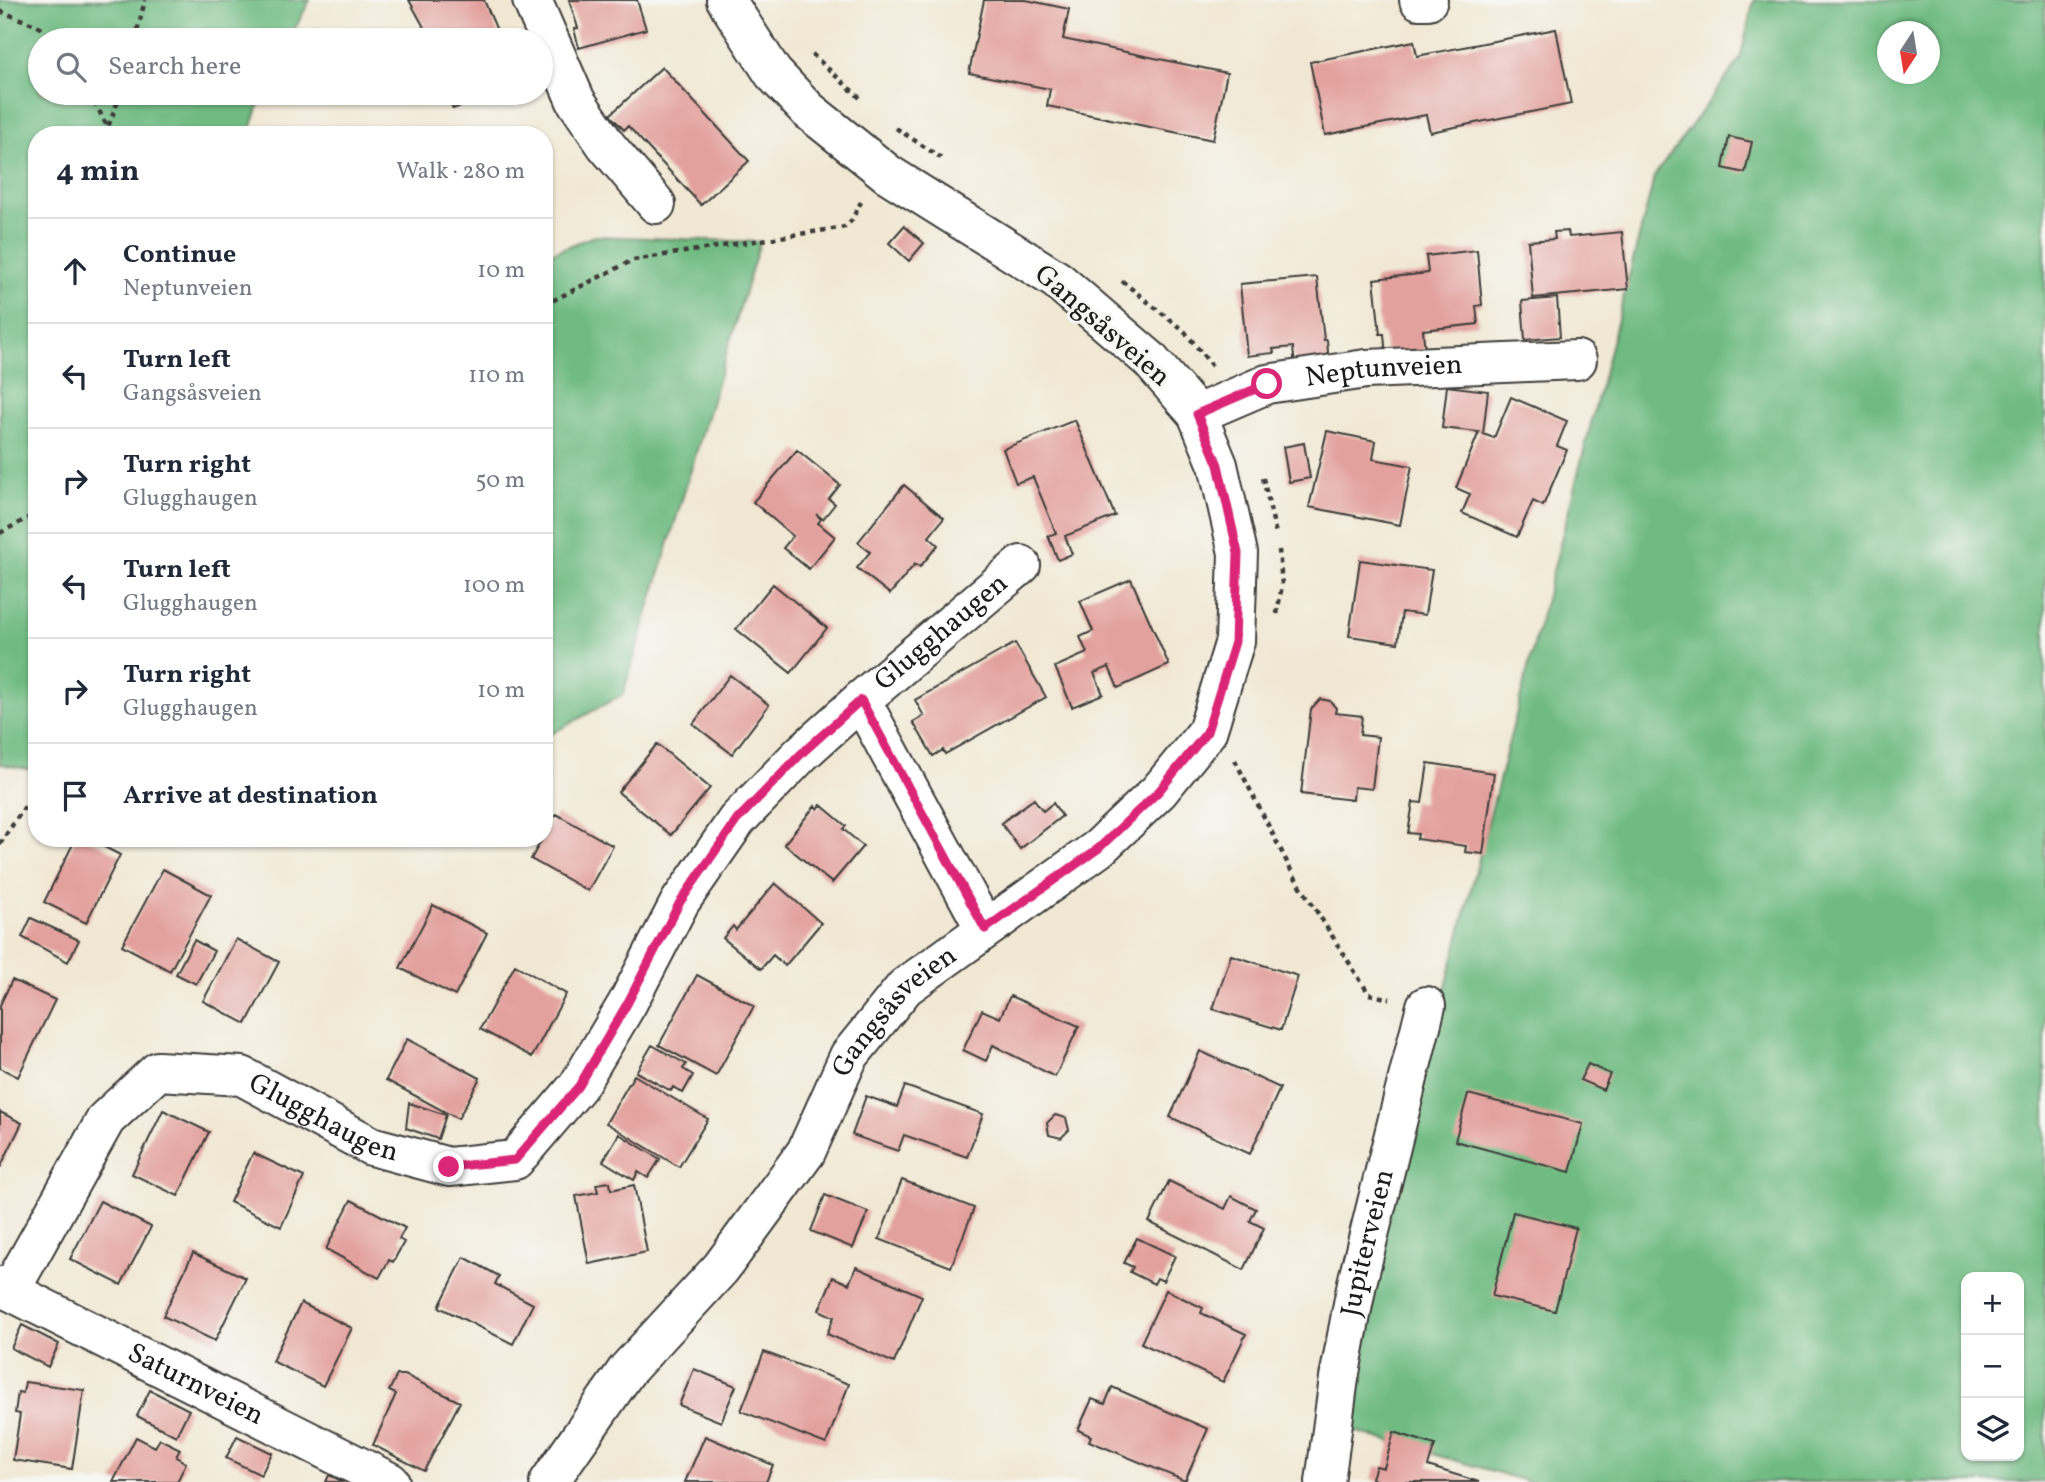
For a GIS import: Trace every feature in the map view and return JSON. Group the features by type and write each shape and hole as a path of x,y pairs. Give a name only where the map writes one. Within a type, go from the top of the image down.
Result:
{"street":[{"path":"532,0 544,28"},
{"name":"Gangsåsveien","path":"549,1482 627,1370 721,1268 806,1152 849,1056 905,987 1099,848 1159,791 1207,732 1235,642 1238,553 1218,465 1197,414 1149,359 1056,280 888,174 808,110 773,73 726,0"},
{"path":"1419,0 1428,0"},
{"path":"553,49 576,102 607,145 656,204"},
{"name":"Neptunveien","path":"1197,414 1267,384 1366,369 1577,360"},
{"name":"Glugghaugen","path":"5,1289 106,1119 158,1071 242,1076 371,1146 449,1167 515,1160 579,1086 627,1004 680,902 737,820 801,754 861,700 1021,565"},
{"name":"Glugghaugen","path":"861,700 985,929"},
{"name":"Jupiterveien","path":"1325,1482 1339,1378 1357,1283 1426,1006"},
{"name":"Saturnveien","path":"5,1289 390,1482"}],"path":[{"path":"138,28 145,0"},
{"path":"0,11 40,28"},
{"path":"804,47 853,92"},
{"path":"96,105 106,126"},
{"path":"108,126 116,105"},
{"path":"553,300 633,260 845,226 851,221 867,191 888,174"},
{"path":"0,533 28,518"},
{"path":"1214,707 1232,754 1293,874 1369,994 1426,1006"},
{"path":"0,844 28,802"}],"green space":[{"path":"0,0 310,0 295,28 28,28 28,105 259,105 252,126 28,126 28,769 0,764"},
{"path":"1754,0 2045,0 2045,1482 1530,1482 1333,1425 1655,175 1740,59"},
{"path":"594,236 760,242 623,694 553,733 553,252"}],"building":[{"path":"409,0 484,0 496,28 424,28"},
{"path":"569,0 637,0 646,29 579,48 574,29 578,28"},
{"path":"984,0 1026,0 1069,9 1063,39 1227,73 1213,140 1047,106 1050,89 969,73"},
{"path":"1556,29 1571,104 1430,132 1426,115 1325,135 1310,62 1414,41 1417,56"},
{"path":"662,67 749,161 701,205 628,126 624,130 610,115"},
{"path":"1729,137 1752,142 1745,173 1723,168"},
{"path":"904,226 924,243 909,261 889,243"},
{"path":"1568,231 1569,237 1622,232 1628,289 1533,298 1528,241 1555,239 1554,232"},
{"path":"1477,250 1482,305 1476,306 1478,324 1423,330 1425,352 1386,356 1384,334 1380,334 1374,279 1428,273 1426,256"},
{"path":"1317,277 1329,365 1295,368 1293,347 1273,349 1274,353 1247,356 1240,284"},
{"path":"1557,298 1560,337 1525,340 1522,301"},
{"path":"1447,386 1488,391 1483,434 1494,438 1511,397 1567,421 1557,446 1567,450 1543,506 1533,501 1517,537 1462,513 1470,494 1456,488 1479,432 1442,428"},
{"path":"1075,420 1115,516 1065,536 1072,554 1058,560 1048,536 1056,533 1033,477 1016,483 1003,449"},
{"path":"1327,431 1376,441 1373,459 1412,466 1400,525 1309,507"},
{"path":"1304,443 1310,478 1289,482 1283,447"},
{"path":"797,450 840,485 829,499 835,504 823,519 816,514 821,519 818,523 835,537 809,569 783,548 793,536 753,502"},
{"path":"904,485 944,518 929,537 938,545 920,567 915,564 890,594 857,568 870,552 858,542"},
{"path":"1360,560 1432,570 1425,615 1402,612 1398,643 1349,636"},
{"path":"1131,579 1169,665 1118,688 1109,667 1094,673 1103,694 1072,707 1055,667 1087,653 1080,637 1093,631 1080,601"},
{"path":"773,584 827,628 791,673 736,629"},
{"path":"1015,643 1046,697 945,754 943,750 933,756 913,722 924,716 915,700"},
{"path":"730,675 769,705 732,754 693,724"},
{"path":"1320,699 1330,701 1336,708 1335,713 1362,716 1360,735 1378,737 1372,789 1354,787 1353,800 1301,794 1311,709"},
{"path":"657,744 710,788 671,835 618,792"},
{"path":"1428,763 1494,773 1483,854 1465,852 1466,846 1417,839 1418,834 1408,833 1413,802 1422,803"},
{"path":"1034,799 1043,811 1053,803 1062,816 1020,849 1001,823"},
{"path":"821,805 846,826 843,829 863,846 832,883 784,844 815,806 818,809"},
{"path":"556,814 613,846 588,891 531,859 538,847 553,847 553,819"},
{"path":"72,847 104,847 120,855 86,923 44,902"},
{"path":"163,869 211,895 170,971 122,945"},
{"path":"775,883 821,923 785,966 773,955 761,969 723,938 733,926 736,930"},
{"path":"433,905 487,933 455,996 400,968"},
{"path":"31,918 79,940 68,962 22,937"},
{"path":"236,939 279,962 246,1024 203,1001"},
{"path":"194,940 214,951 196,984 176,974"},
{"path":"1231,955 1298,976 1281,1030 1213,1009"},
{"path":"515,965 566,994 532,1057 480,1029"},
{"path":"697,975 754,1006 716,1076 659,1045"},
{"path":"12,980 55,1000 18,1077 0,1068 0,1005"},
{"path":"1010,996 1079,1026 1055,1077 993,1045 986,1061 963,1050 982,1010 1000,1018"},
{"path":"407,1039 480,1078 458,1119 386,1080"},
{"path":"652,1045 686,1064 683,1069 693,1075 683,1093 673,1087 671,1091 636,1072"},
{"path":"1200,1051 1280,1088 1250,1154 1170,1117"},
{"path":"1588,1064 1610,1074 1603,1090 1580,1080"},
{"path":"634,1075 708,1119 679,1167 606,1123"},
{"path":"905,1086 983,1114 967,1157 904,1135 898,1151 852,1135 866,1096 897,1107"},
{"path":"1468,1094 1583,1124 1570,1172 1455,1141"},
{"path":"409,1103 446,1115 438,1139 406,1128"},
{"path":"163,1110 209,1132 178,1196 132,1174"},
{"path":"0,1112 22,1123 0,1168"},
{"path":"1055,1115 1066,1118 1069,1130 1061,1138 1049,1135 1047,1123"},
{"path":"619,1134 660,1159 648,1178 638,1172 634,1180 603,1161"},
{"path":"253,1153 304,1177 281,1227 230,1202"},
{"path":"902,1180 974,1208 951,1267 879,1239"},
{"path":"1169,1181 1225,1209 1231,1196 1256,1209 1250,1221 1264,1228 1244,1270 1149,1222"},
{"path":"610,1182 611,1190 634,1185 647,1252 589,1264 576,1196 598,1192 596,1184"},
{"path":"825,1195 868,1212 853,1248 811,1231"},
{"path":"351,1200 405,1228 399,1239 404,1242 393,1262 389,1260 379,1278 326,1249"},
{"path":"100,1201 151,1227 121,1285 70,1259"},
{"path":"1513,1212 1576,1228 1555,1311 1492,1296"},
{"path":"1137,1238 1175,1256 1163,1281 1157,1278 1154,1284 1130,1272 1133,1267 1124,1263"},
{"path":"193,1253 246,1278 215,1341 163,1316"},
{"path":"464,1257 499,1276 495,1284 533,1304 513,1344 439,1307"},
{"path":"856,1267 922,1296 894,1363 827,1334 834,1317 819,1310 833,1277 849,1284"},
{"path":"1166,1290 1203,1308 1201,1313 1246,1334 1223,1382 1141,1343"},
{"path":"301,1303 352,1328 323,1386 272,1361"},
{"path":"22,1325 59,1344 48,1367 11,1348"},
{"path":"764,1352 849,1384 826,1444 741,1411"},
{"path":"694,1369 736,1386 721,1422 679,1405"},
{"path":"397,1375 405,1375 460,1402 424,1471 373,1445 396,1394 389,1391"},
{"path":"25,1382 84,1390 72,1469 13,1460 20,1414 15,1413 18,1392 23,1393"},
{"path":"1112,1387 1208,1429 1185,1481 1089,1441 1091,1436 1078,1430 1092,1399 1105,1404"},
{"path":"150,1390 189,1410 176,1436 137,1416"},
{"path":"1394,1432 1435,1445 1428,1466 1479,1482 1379,1482 1372,1478 1376,1466 1384,1468"},
{"path":"237,1436 272,1453 261,1475 226,1458"},
{"path":"705,1436 773,1465 766,1482 685,1482"},
{"path":"136,1437 155,1447 160,1439 180,1449 176,1457 186,1463 177,1482 113,1482"},
{"path":"329,1475 344,1482 326,1482"}],"route":[{"path":"449,1167 515,1160 579,1086 627,1004 680,902 737,820 801,754 861,700 985,929 1099,848 1159,791 1207,732 1235,642 1238,553 1218,465 1197,414 1267,384"}]}
